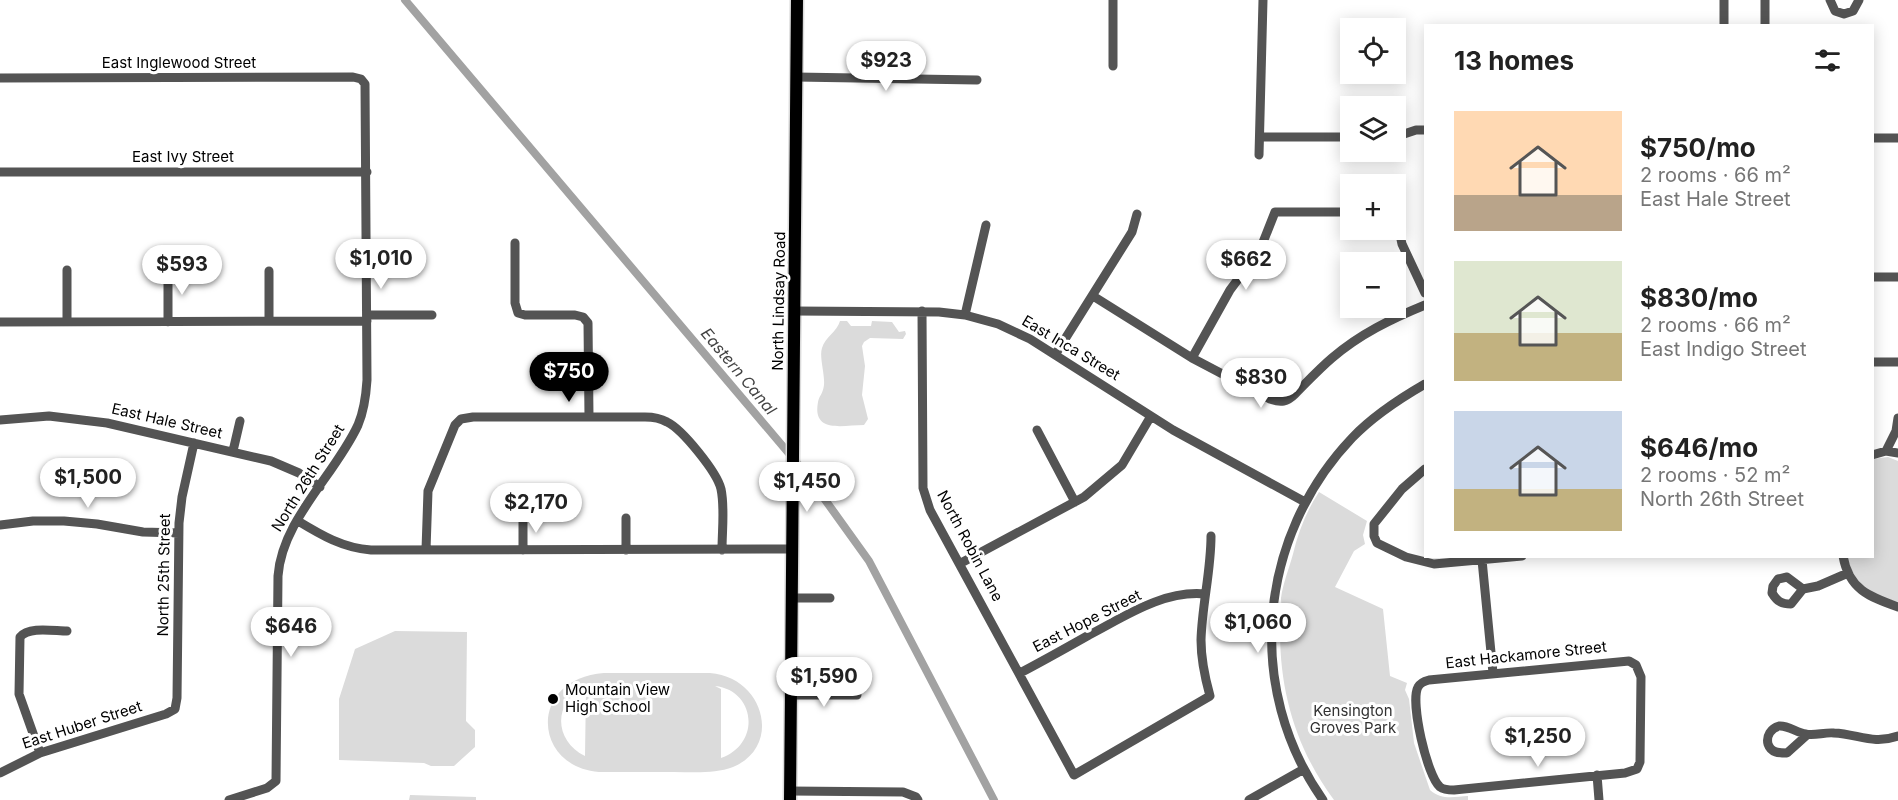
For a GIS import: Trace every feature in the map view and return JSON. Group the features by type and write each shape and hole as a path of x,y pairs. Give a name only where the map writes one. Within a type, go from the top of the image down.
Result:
{"main road":[{"name":"North Lindsay Road","path":"790,796 797,0"}],"street":[{"path":"1113,0 1113,66"},
{"path":"1259,155 1263,0"},
{"path":"1724,0 1724,24"},
{"path":"1765,0 1765,24"},
{"path":"1830,0 1835,11 1844,14 1853,11 1859,0"},
{"path":"360,67 360,79"},
{"path":"796,77 977,80"},
{"name":"East Inglewood Street","path":"0,78 360,79"},
{"name":"North 26th Street","path":"229,800 263,790 274,784 277,772 278,569 283,547 351,439 362,416 368,380 367,172 366,90 360,79"},
{"path":"1406,133 1424,130"},
{"path":"1261,137 1340,137"},
{"path":"1874,138 1898,138"},
{"name":"East Ivy Street","path":"0,172 367,172"},
{"path":"1192,358 1230,290 1260,250 1275,212 1340,212"},
{"path":"1055,355 1132,232 1137,214"},
{"path":"965,315 986,225"},
{"path":"1401,240 1424,291"},
{"path":"515,243 514,303 518,313 575,315 583,317 588,323 589,417"},
{"path":"67,270 67,322"},
{"path":"168,271 168,322"},
{"path":"269,271 269,321"},
{"path":"1874,277 1898,277"},
{"path":"1093,296 1192,358 1270,399 1285,401 1291,398 1331,358 1363,335 1395,317 1424,305"},
{"name":"East Inca Street","path":"794,311 922,311 965,315 1012,330 1151,416 1305,502"},
{"name":"North Robin Lane","path":"922,311 923,488 930,510 961,563 1074,775 1210,696 1204,672 1201,642 1205,594"},
{"path":"0,322 269,321 432,315"},
{"path":"1874,362 1898,362"},
{"path":"1323,800 1304,769 1291,740 1278,697 1271,634 1274,596 1284,553 1305,502 1318,480 1353,438 1387,409 1424,385"},
{"name":"East Hale Street","path":"0,420 40,416 84,418 233,451 280,464 320,487"},
{"path":"961,563 1084,497 1122,465 1151,416"},
{"path":"426,550 428,491 453,429 460,419 469,417 652,417 667,421 680,431 712,469 723,501 723,550"},
{"path":"1886,451 1896,431 1898,418"},
{"path":"233,451 240,422"},
{"path":"1036,430 1075,502"},
{"name":"North 25th Street","path":"175,708 177,702 180,506 194,443"},
{"path":"1874,454 1886,451 1898,453"},
{"path":"1424,470 1402,489 1374,524 1374,536 1380,544 1415,560 1444,564 1506,558"},
{"path":"626,518 626,550"},
{"path":"523,519 523,550"},
{"path":"0,525 33,521 64,521 143,532 179,533"},
{"path":"298,521 325,537 352,547 380,550 792,549"},
{"path":"1205,594 1211,558 1211,536"},
{"path":"1844,558 1848,573 1856,585 1872,597 1898,606"},
{"path":"1482,561 1493,673"},
{"path":"1803,589 1818,586 1848,573"},
{"name":"East Hope Street","path":"1020,673 1139,608 1173,598 1205,594"},
{"path":"792,598 830,598"},
{"path":"40,753 19,694 20,637 21,634 29,631 67,631"},
{"name":"East Hackamore Street","path":"1617,661 1629,661 1636,665 1641,677 1640,762 1637,769 1625,773 1597,776 1454,790 1443,789 1438,784 1427,761 1421,739 1416,696 1420,685 1429,680 1493,673 1617,661"},
{"path":"791,694 857,695"},
{"name":"East Huber Street","path":"0,772 40,753 166,714 175,708"},
{"path":"1807,735 1835,733 1875,740 1887,740 1898,736"},
{"path":"1249,800 1304,769"},
{"path":"1597,776 1599,800"},
{"path":"790,796 903,792 917,798"}],"green space":[{"path":"840,321 847,321 851,326 871,326 872,321 892,322 899,332 905,331 906,334 903,339 870,338 862,346 865,366 862,395 868,419 864,425 831,425 824,423 817,412 824,385 822,348"},
{"path":"1888,457 1898,461 1898,602 1879,596 1865,588 1855,576 1847,558 1874,558 1874,459"},
{"name":"Kensington Groves Park","path":"1319,492 1367,521 1363,535 1365,544 1354,551 1335,587 1383,609 1390,676 1407,683 1405,690 1409,699 1414,743 1430,790 1443,797 1468,796 1468,800 1334,800 1308,757 1290,710 1285,686 1281,662 1281,598 1300,529"},
{"path":"395,631 467,632 466,721 475,730 475,747 454,766 339,760 339,699 355,649"},
{"path":"604,673 710,673 729,677 743,686 754,699 760,714 762,729 758,744 749,757 733,767 719,771 599,772 577,767 561,755 551,740 548,723 551,706 561,690 579,679","holes":["715,686 739,697 748,718 748,730 743,741 734,751 721,758 721,689","586,688 585,756 567,741 561,721 567,702"]},
{"path":"410,795 476,797 476,800 409,800"}],"waterway":[{"name":"Eastern Canal","path":"405,0 808,476 869,561 994,800"}],"place":[{"name":"Mountain View High School","path":"553,699"}]}
